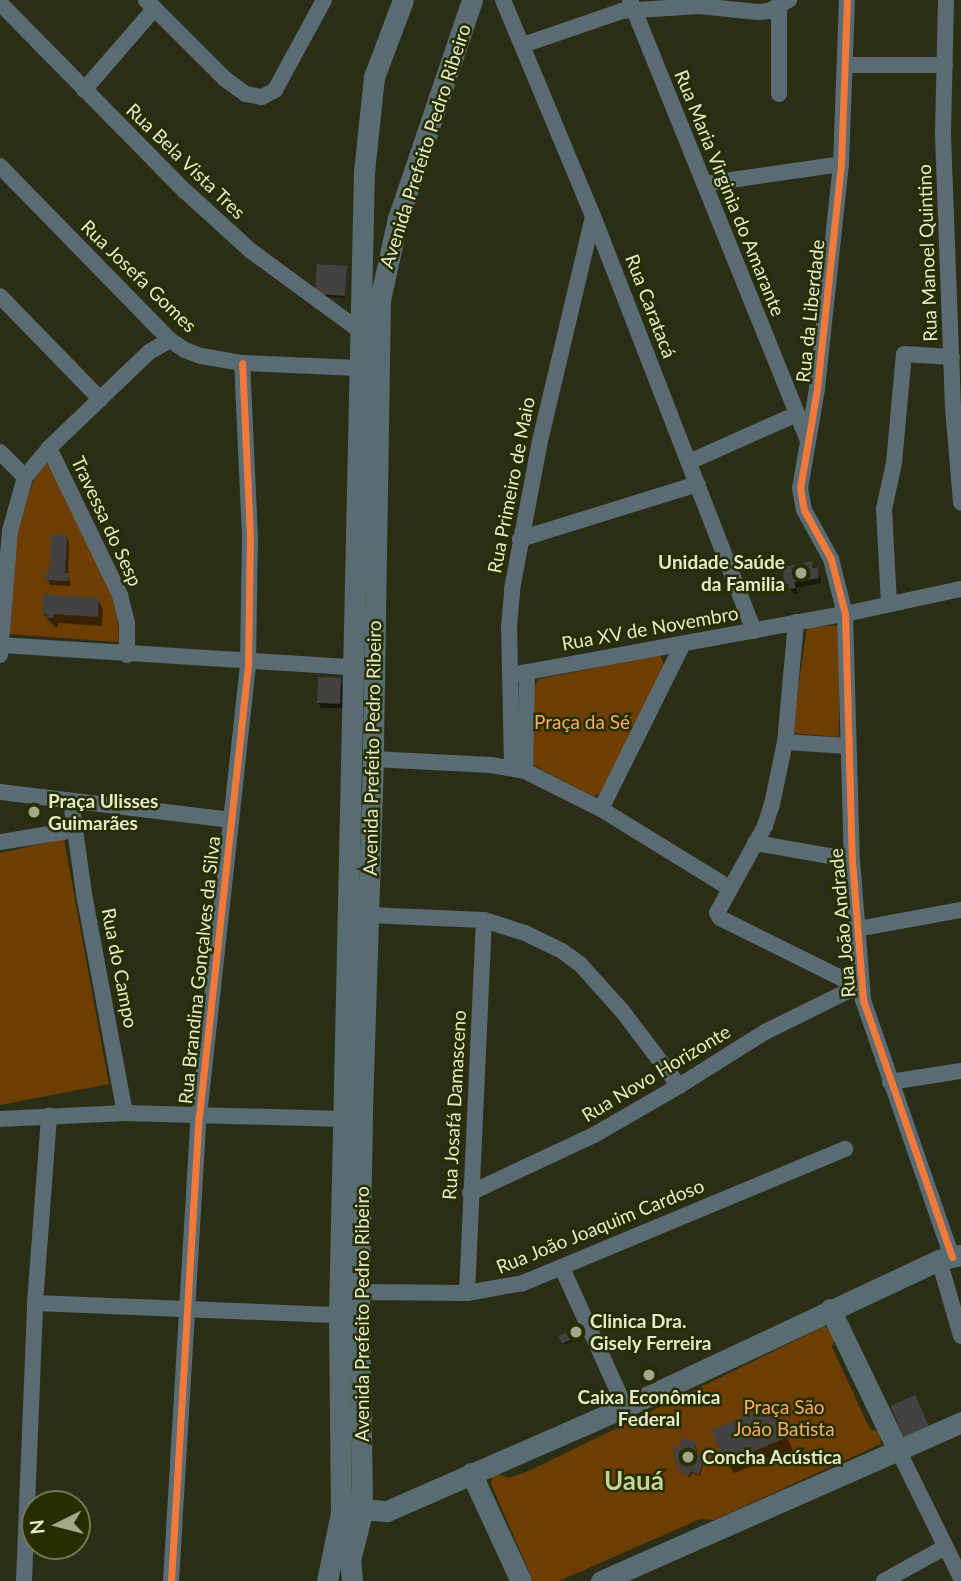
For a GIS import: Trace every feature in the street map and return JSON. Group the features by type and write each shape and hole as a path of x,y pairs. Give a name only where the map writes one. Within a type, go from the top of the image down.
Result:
{"main road":[{"name":"Avenida Prefeito Pedro Ribeiro","path":"352,1511 349,1292 352,1119 358,915 373,759 374,667 369,330 362,214 366,131 374,77 403,0"},
{"name":"Avenida Prefeito Pedro Ribeiro","path":"358,915 350,758 359,368 398,218 472,0"},
{"path":"362,214 377,210 398,218"},
{"path":"352,667 374,667"},
{"path":"350,758 373,759"},
{"path":"352,1511 387,1511 625,1407 830,1309 951,1257"},
{"path":"830,1309 898,1450"},
{"path":"601,1581 961,1422"},
{"path":"471,1474 521,1581"},
{"path":"352,1511 352,1581"},
{"path":"327,1581 331,1553 352,1511"}],"street":[{"path":"83,90 150,4 225,79 246,94 262,97 275,90 324,0"},
{"name":"Rua Caratacá","path":"503,0 593,216 754,631"},
{"name":"Rua da Liberdade","path":"845,614 831,559 802,500 800,488 817,389 841,164 847,0"},
{"name":"Rua Manoel Quintino","path":"946,0 944,144 961,503"},
{"name":"Rua Bela Vista Tres","path":"0,3 83,90 251,251 369,330"},
{"path":"523,45 631,5 701,3 758,12 784,3 779,94"},
{"name":"Rua Maria Virginia do Amarante","path":"631,5 808,440"},
{"path":"846,65 945,65"},
{"path":"944,144 961,138"},
{"path":"705,184 841,164"},
{"name":"Rua Josefa Gomes","path":"0,166 170,340 201,356 242,363 359,368"},
{"name":"Rua Primeiro de Maio","path":"519,769 519,673 509,627 520,539 593,216"},
{"path":"0,296 100,399"},
{"path":"0,654 10,531 25,477 49,447 149,352 170,340"},
{"path":"888,604 884,509 894,463 904,354 952,357"},
{"name":"Rua Brandina Gonçalves da Silva","path":"171,1581 199,1116 248,662 250,537 242,363"},
{"path":"689,462 797,414"},
{"name":"Travessa do Sesp","path":"49,447 120,595 127,623 127,655"},
{"path":"0,452 25,477"},
{"path":"520,539 698,484"},
{"name":"Rua XV de Novembro","path":"519,673 845,614 961,589"},
{"name":"Rua João Andrade","path":"845,614 852,860 857,929 856,988 951,1257 961,1336"},
{"path":"796,622 785,742 772,804 755,843 717,910 718,916 856,988"},
{"path":"601,809 683,644"},
{"path":"0,645 352,667"},
{"path":"785,742 848,746"},
{"path":"373,759 519,769 601,809 729,887"},
{"path":"0,792 232,820"},
{"name":"Rua do Campo","path":"71,801 125,1113"},
{"path":"0,842 74,830"},
{"path":"755,843 852,860"},
{"path":"857,929 961,911"},
{"path":"358,915 484,920 525,933 580,964 623,1012 679,1086"},
{"name":"Rua Josafá Damasceno","path":"467,1293 484,920"},
{"name":"Rua Novo Horizonte","path":"471,1193 594,1135 679,1086 765,1031 856,988"},
{"path":"890,1083 961,1071"},
{"path":"0,1119 125,1113 352,1119"},
{"path":"24,1581 35,1304 49,1116"},
{"name":"Rua João Joaquim Cardoso","path":"349,1292 467,1293 523,1283 845,1149"},
{"path":"562,1268 625,1407"},
{"path":"35,1304 349,1315"},
{"path":"898,1450 961,1578"},
{"path":"884,1581 945,1547"}],"green space":[{"path":"51,465 117,604 119,642 8,634 17,530 38,467"},
{"path":"807,626 840,626 839,737 792,733"},
{"name":"Praça da Sé","path":"660,655 664,665 605,792 593,796 533,765 532,691 539,679"},
{"path":"64,839 109,1084 0,1105 0,853"},
{"name":"Praça São João Batista","path":"825,1326 836,1336 832,1347 870,1429 879,1432 881,1444 714,1520 700,1519 559,1581 533,1581 491,1484 492,1477 498,1474 509,1478 531,1470"}],"building":[{"path":"317,264 347,266 345,296 315,294"},
{"path":"51,534 67,535 65,573 69,573 68,581 45,580 45,573 49,573"},
{"name":"Unidade Saúde da Familia","path":"812,561 813,568 818,568 819,578 794,582 796,588 789,589 788,584 784,584 783,567"},
{"path":"43,594 99,598 98,617 54,614 53,618 47,618 47,614 42,613"},
{"path":"318,677 341,678 340,704 317,703"},
{"name":"Clinica Dra. Gisely Ferreira","path":"580,1328 584,1336 562,1343 558,1336"},
{"path":"915,1395 929,1426 904,1437 890,1406"},
{"path":"773,1404 787,1437 725,1463 711,1430"},
{"name":"Concha Acústica","path":"681,1437 697,1443 695,1448 699,1456 704,1458 699,1475 691,1471 688,1476 683,1474 675,1462 673,1446 680,1447"}],"cycle path":[{"path":"847,0 841,164 817,389 800,488 804,510 831,559 845,614 852,860 863,1000 952,1257"},
{"path":"171,1581 199,1116 248,662 250,537 242,363"}],"place":[{"name":"Unidade Saúde da Familia","path":"801,573"},
{"name":"Praça Ulisses Guimarães","path":"34,812"},
{"name":"Clinica Dra. Gisely Ferreira","path":"576,1332"},
{"name":"Caixa Econômica Federal","path":"649,1375"},
{"name":"Concha Acústica","path":"688,1457"}],"district":[{"name":"Uauá","path":"634,1481"}]}
